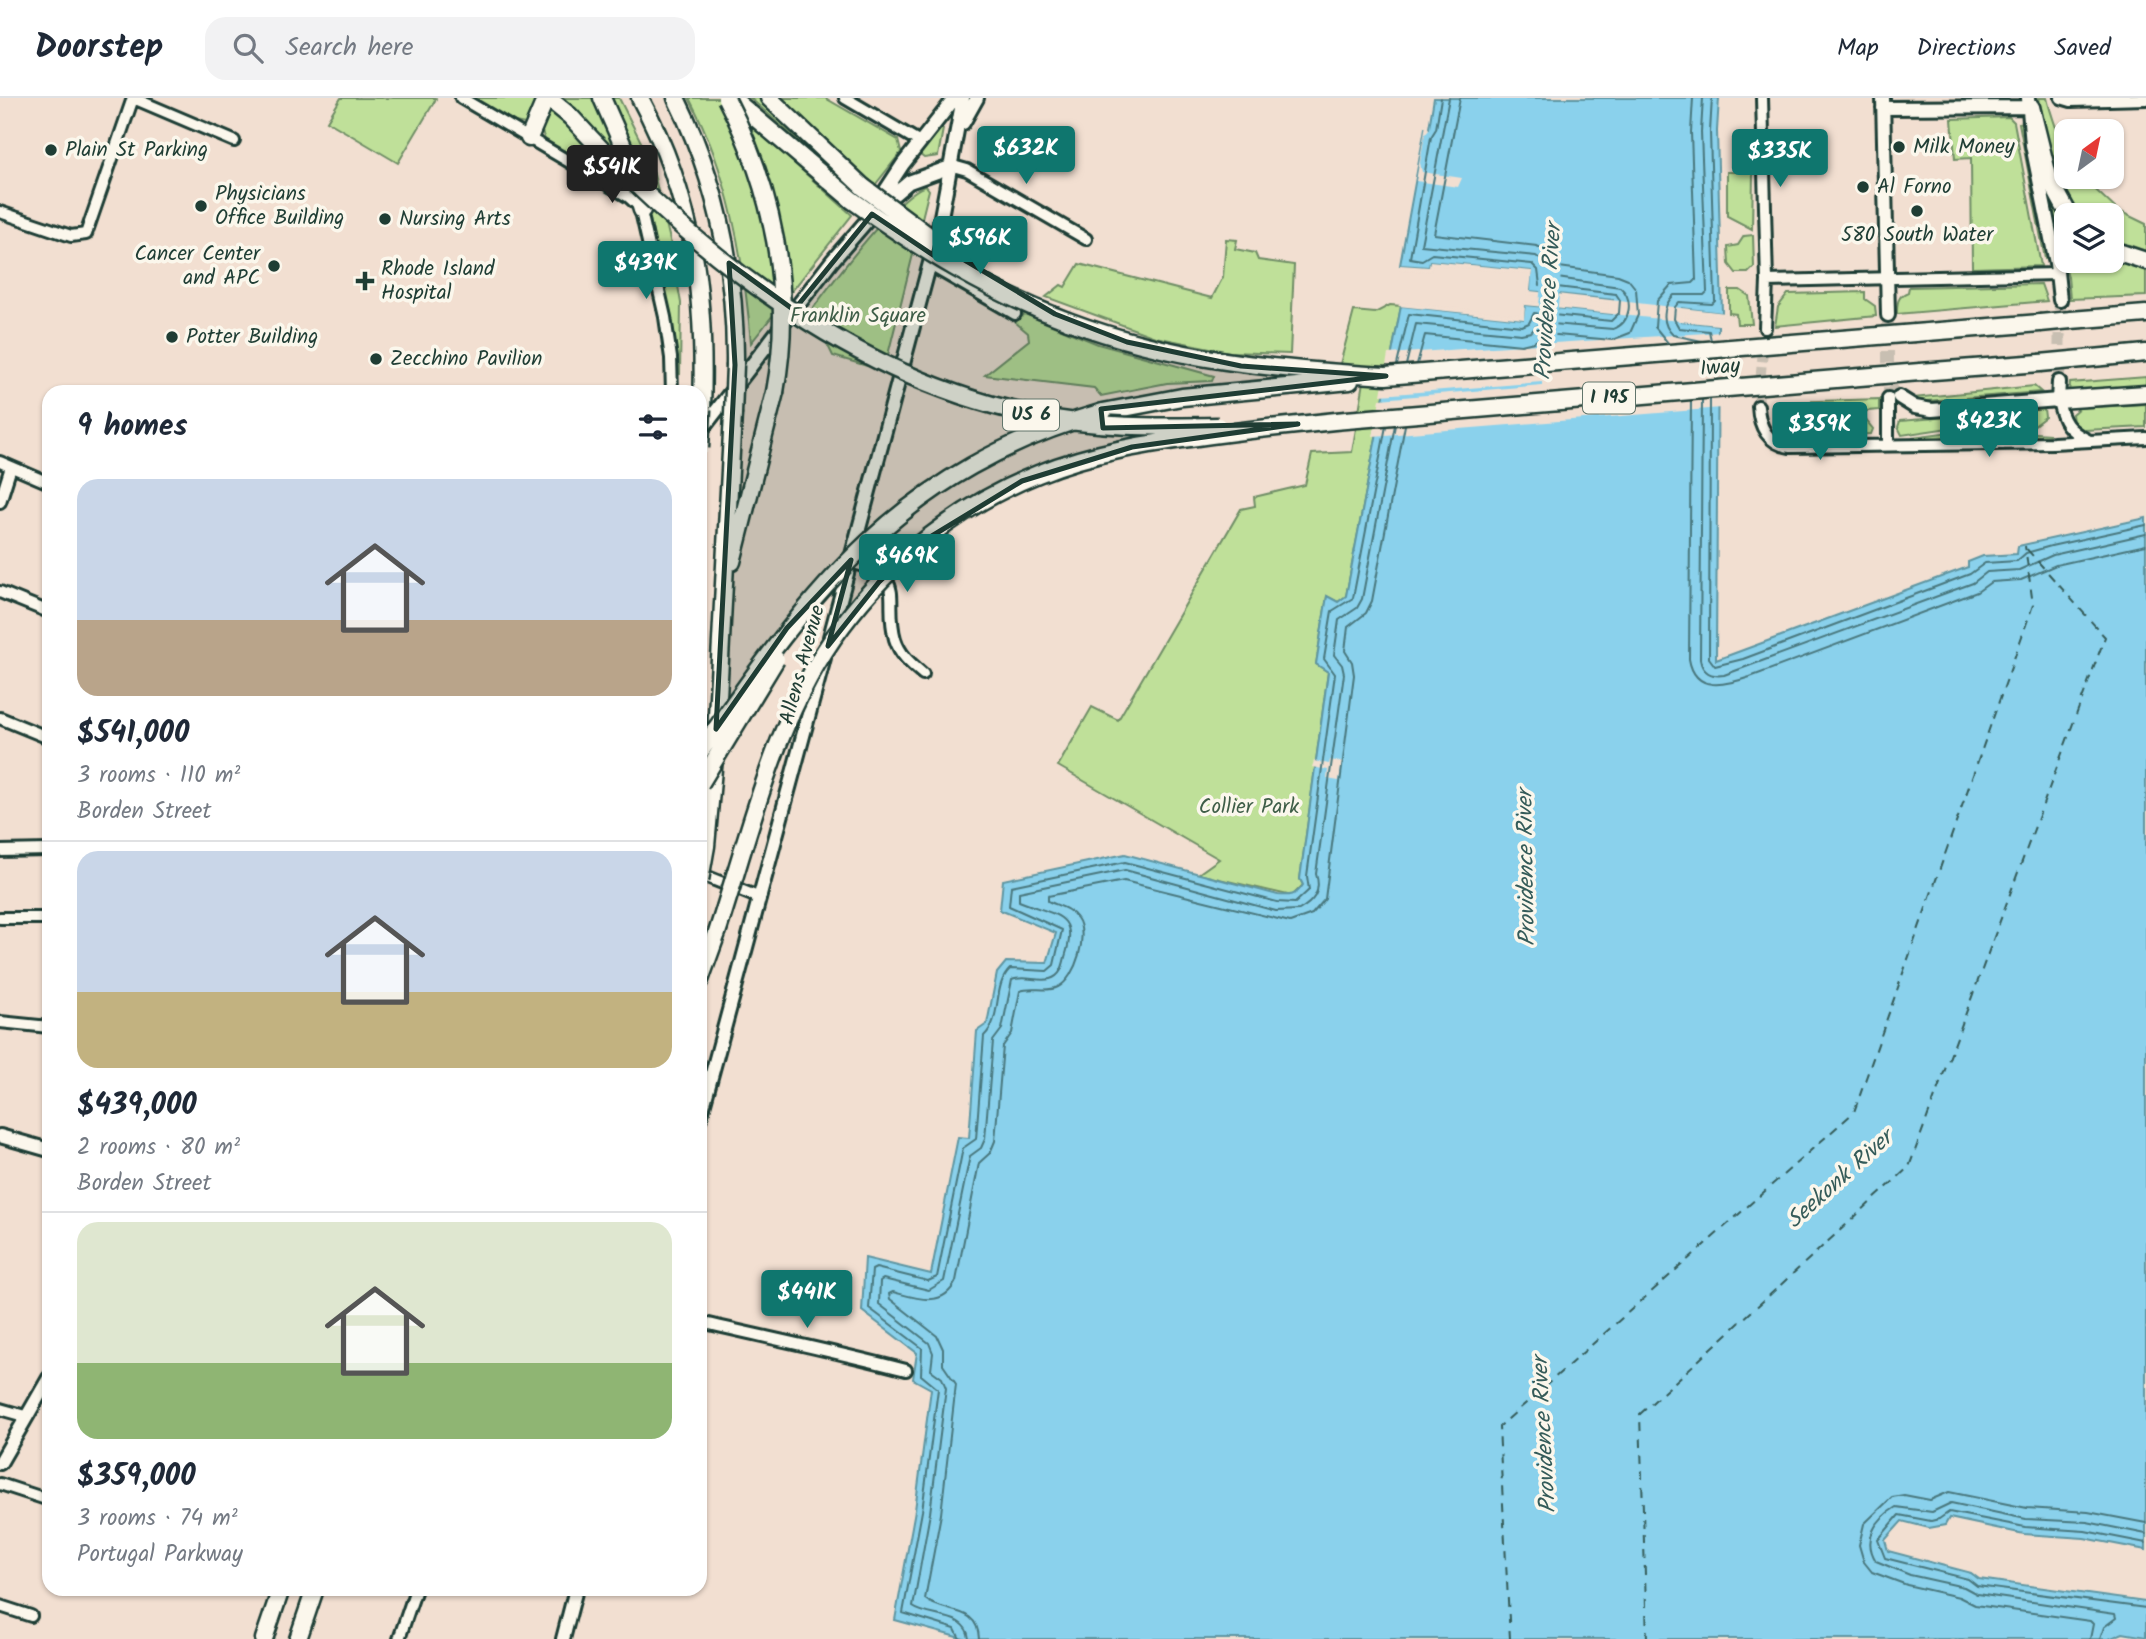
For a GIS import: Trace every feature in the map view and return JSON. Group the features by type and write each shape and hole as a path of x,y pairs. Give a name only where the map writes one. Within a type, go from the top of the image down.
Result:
{"highway":[{"path":"530,138 549,98"},
{"name":"US 6","path":"549,98 666,212 756,284 854,347 932,384 1016,411 1092,424 1151,427 1298,424"},
{"path":"602,98 624,148 642,210"},
{"path":"637,98 651,119 676,181 694,248 704,331 703,385"},
{"path":"676,98 701,157 720,222 732,290 735,365 733,414 713,783 707,837"},
{"path":"723,595 775,392 783,315 776,240 756,165 726,98"},
{"path":"732,98 967,275 1017,301 1127,342 1295,379"},
{"path":"769,98 858,193"},
{"path":"2029,102 2048,176 2063,203"},
{"path":"2124,254 2146,261"},
{"name":"Iway","path":"1295,379 1386,376 2146,314"},
{"name":"Iway","path":"1298,424 2146,353"},
{"path":"2072,360 2146,365"},
{"path":"707,742 771,649 820,592 873,536 949,478 1013,443 1103,412 1172,398 1295,379"},
{"path":"2058,400 2146,394"},
{"path":"707,961 778,745 801,691 842,625 879,582 908,555 970,508 1004,489 1057,467 1132,447 1298,424"},
{"path":"707,773 820,592"},
{"path":"264,1639 279,1596"},
{"path":"298,1639 313,1596"}],"main road":[{"path":"707,423 868,219 920,142 955,98"},
{"name":"Allens Avenue","path":"707,1092 930,265 953,166 963,98"},
{"path":"959,133 978,98"},
{"path":"1888,315 1883,103 2029,102 2032,145 2060,300"},
{"path":"868,219 903,186 953,166"},
{"path":"1893,397 1915,407 1932,410 2058,400 2059,382"},
{"path":"0,1136 42,1148"},
{"path":"0,1463 25,1416 42,1393"},
{"path":"563,1639 574,1596"}],"street":[{"path":"0,212 71,236 82,236 89,230 133,98 233,141"},
{"path":"461,98 629,197 642,210 670,347 672,385"},
{"path":"845,98 920,142"},
{"path":"1762,98 1767,281 1765,328"},
{"path":"2061,98 2146,99"},
{"path":"953,166 967,170 1086,239"},
{"path":"930,265 1015,314"},
{"path":"1767,281 2057,274"},
{"path":"1888,445 1893,397"},
{"path":"2058,400 2062,417 2069,429 2090,442"},
{"path":"1758,406 1760,422 1768,435 1777,443 1790,447 2090,442 2146,438"},
{"path":"0,462 42,479"},
{"path":"0,502 11,467"},
{"path":"851,562 877,571 886,579 891,594 895,638 904,658 923,674"},
{"path":"0,592 42,609"},
{"path":"0,718 42,735"},
{"path":"0,851 42,850"},
{"path":"707,877 760,898"},
{"path":"0,918 42,918"},
{"path":"0,1021 42,1026"},
{"path":"707,1323 822,1348 906,1370"},
{"path":"0,1409 25,1416"},
{"path":"0,1484 42,1498"},
{"path":"399,1639 414,1596"},
{"path":"0,1608 31,1616"}],"highlighted area":[{"path":"872,214 933,255 936,243 1055,314 1127,342 1241,366 1386,376 1101,409 1103,428 1298,424 1132,447 1022,481 922,542 879,582 828,646 851,560 787,628 716,729 735,365 729,263 794,310"}],"green space":[{"path":"341,98 436,99 398,163 327,121"},
{"path":"472,98 537,98 534,115 525,124 515,122"},
{"path":"552,98 595,98 625,168 607,177 545,140 542,131"},
{"path":"607,98 619,98 651,162 670,240 681,303 680,375 646,198"},
{"path":"689,98 721,98 852,215 751,343 744,280 732,217 715,156"},
{"path":"750,98 759,98 829,164 827,166"},
{"path":"782,98 825,98 898,140 901,152 875,185"},
{"path":"2039,98 2047,98 2054,121 2054,162 2053,159"},
{"path":"2009,117 2014,122 2041,266 1972,268 1971,158 1955,159 1952,119"},
{"path":"2024,122 2048,258 2045,259 2019,123"},
{"path":"939,127 943,129 938,156 924,158 919,154"},
{"path":"1727,172 1753,172 1752,229 1727,216"},
{"name":"Franklin Square","path":"926,186 929,190 884,371 833,356 811,311 883,222 914,192"},
{"path":"2066,189 2095,189 2110,203 2074,203"},
{"path":"2048,195 2054,204 2054,220"},
{"path":"2124,213 2146,224 2146,251 2124,243"},
{"path":"1753,235 1754,267 1748,273 1736,273 1729,264 1728,247 1738,245 1744,236"},
{"path":"1226,239 1237,240 1235,249 1255,253 1258,260 1294,265 1290,354 1230,352 1155,337 1046,297 1061,285 1065,287 1079,264 1212,298 1223,277"},
{"path":"2124,262 2146,268 2146,296 2070,299 2067,273 2124,273"},
{"path":"2041,284 2047,301 1897,314 1898,301 1908,292 1909,287"},
{"path":"1729,290 1740,290 1749,296 1752,324 1737,324 1736,314 1729,313"},
{"path":"1865,292 1865,299 1875,306 1876,316 1775,326 1778,307 1788,294"},
{"name":"Collier Park","path":"1390,305 1401,306 1346,596 1338,602 1327,596 1316,664 1328,672 1300,879 1303,885 1292,896 1198,874 1219,859 1058,766 1092,707 1118,720 1241,509 1255,506 1254,497 1305,485 1312,454 1352,452 1366,370 1340,364 1354,311 1375,313"},
{"path":"1025,314 1098,344 1214,376 1212,381 1167,383 1101,396 1094,388 985,375 1029,340 1028,333 1015,322"},
{"path":"2146,377 2146,388 2069,392 2070,383"},
{"path":"2034,386 2041,392 1926,401 1913,398"},
{"path":"1879,399 1879,410 1843,413 1821,420 1792,418 1788,402"},
{"path":"2146,404 2146,427 2084,430 2073,422 2072,414 2079,408"},
{"path":"2044,409 2045,417 2032,427 1962,426 1902,435 1898,427 1900,421"},
{"path":"1853,414 1865,419 1873,429 1871,434 1791,436 1779,429 1786,422 1816,424"},
{"path":"1974,429 2049,434 2049,436 1912,437"}],"water":[{"name":"Seekonk River","path":"1434,98 1719,98 1717,131 1722,313 1682,308 1681,321 1718,325 1716,660 1968,567 1968,562 1983,556 2017,554 2018,546 2146,518 2146,1550 2084,1538 2024,1534 1949,1518 1945,1525 1929,1528 1902,1521 1885,1540 1888,1551 1971,1573 1979,1579 2146,1602 2146,1637 2123,1633 2109,1639 964,1639 895,1620 915,1510 931,1389 913,1379 917,1353 862,1311 865,1258 931,1274 958,1137 969,1138 977,1031 987,1024 997,973 1006,962 1047,963 1056,933 1000,910 1003,880 1125,854 1278,895 1289,895 1298,891 1303,885 1300,879 1328,672 1316,664 1327,596 1338,602 1346,596 1401,306 1523,319 1525,305 1612,314 1613,300 1530,291 1531,271 1430,261 1429,267 1400,265 1425,128 1429,128"}],"pier":[{"path":"1426,124 1429,129 1425,134 1420,163 1422,172 1462,178 1458,187 1416,181"},
{"path":"1430,261 1532,271 1530,291 1726,313 1722,316 1685,312 1684,318 1719,321 1722,325 1718,325 1525,305 1524,319 1398,306 1401,303 1520,315 1525,302 1609,310 1609,303 1528,294 1528,274 1433,264 1430,271 1400,269 1400,265 1429,267"},
{"path":"1721,332 1721,408 1373,436 1380,399 1542,385 1542,382 1381,395 1388,354"},
{"path":"1330,760 1342,762 1339,781 1327,779 1328,770 1312,767 1314,761 1329,764"}],"waterway":[{"name":"Providence River","path":"1546,334 1552,267"}],"ferry route":[{"path":"1510,1639 1499,1427 1854,1112 2033,605 2025,546"},
{"path":"1647,1639 1640,1414 1909,1167 2105,637 2025,547"}],"tunnel":[{"path":"2059,382 2060,300"},
{"path":"1888,315 1888,384 1899,397"},
{"path":"1758,406 1765,328"},
{"path":"1888,384 1888,398"}],"place":[{"name":"Milk Money","path":"1899,147"},
{"name":"Plain St Parking","path":"51,150"},
{"name":"Al Forno","path":"1863,187"},
{"name":"Physicians Office Building","path":"201,206"},
{"name":"580 South Water","path":"1917,211"},
{"name":"Nursing Arts","path":"385,219"},
{"name":"Cancer Center and APC","path":"274,266"},
{"name":"Rhode Island Hospital","path":"365,281"},
{"name":"Potter Building","path":"172,337"},
{"name":"Zecchino Pavilion","path":"376,359"}]}
